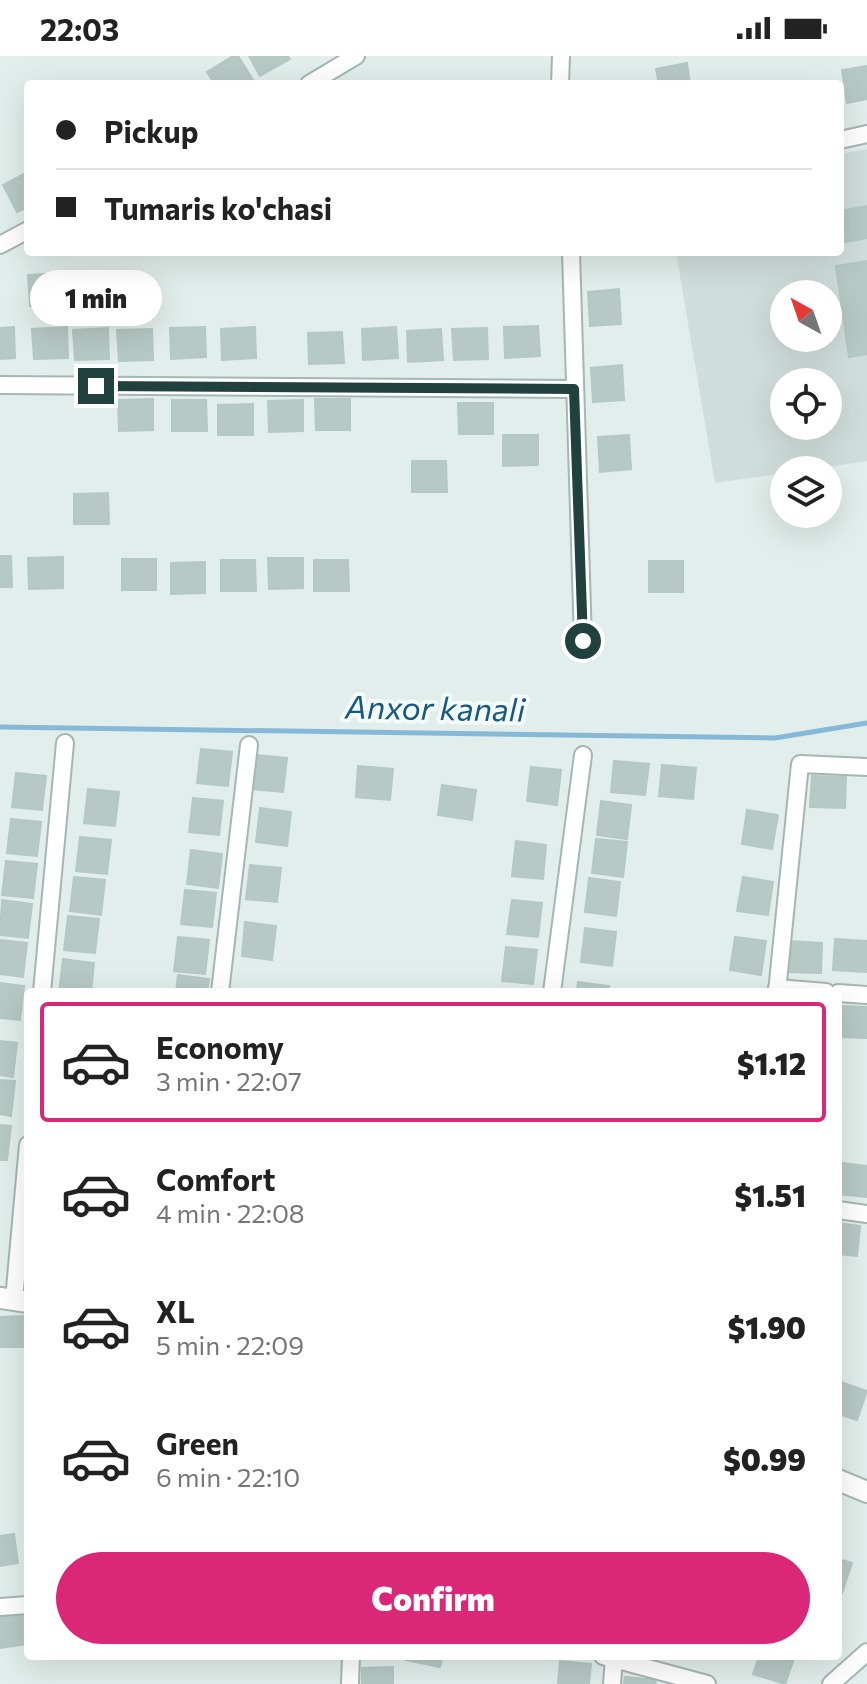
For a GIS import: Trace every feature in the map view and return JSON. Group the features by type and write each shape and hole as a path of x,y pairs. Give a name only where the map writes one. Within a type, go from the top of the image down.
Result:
{"street":[{"path":"316,80 356,56"},
{"path":"560,80 561,56"},
{"path":"844,139 867,134"},
{"path":"0,245 24,232"},
{"path":"571,256 583,641"},
{"path":"0,385 574,389"},
{"path":"42,988 65,743"},
{"path":"220,988 249,745"},
{"path":"553,988 583,755"},
{"path":"777,988 800,764 867,767"},
{"path":"842,993 867,995"},
{"path":"14,1300 24,1189"},
{"path":"842,1211 867,1214"},
{"path":"842,1482 867,1492"},
{"path":"0,1607 24,1605"},
{"path":"831,1684 867,1652"},
{"path":"350,1684 351,1660"},
{"path":"608,1660 612,1684"},
{"path":"619,1660 707,1684"}],"shaded area":[{"path":"867,149 867,461 842,465 842,456 770,456 770,475 715,483 677,256 844,256 844,153"}],"building":[{"path":"238,56 253,80 212,80 207,72"},
{"path":"249,56 288,56 290,59 260,76"},
{"path":"687,63 689,80 658,80 656,69"},
{"path":"867,66 867,99 847,103 842,70"},
{"path":"24,174 24,209 17,212 3,185"},
{"path":"867,206 867,238 844,242 844,210"},
{"path":"867,261 867,354 849,357 842,308 842,280 838,280 836,266"},
{"path":"62,273 64,304 30,306 28,275"},
{"path":"619,289 621,324 590,326 588,292"},
{"path":"538,326 540,356 505,358 504,327"},
{"path":"14,327 15,358 0,359 0,328"},
{"path":"67,327 68,358 34,359 32,329"},
{"path":"205,327 206,357 171,359 170,328"},
{"path":"255,327 256,358 222,360 221,329"},
{"path":"396,327 398,358 363,360 362,329"},
{"path":"108,328 109,359 75,360 73,330"},
{"path":"487,328 488,359 454,360 452,329"},
{"path":"152,329 153,360 119,361 117,330"},
{"path":"441,329 443,360 408,362 407,331"},
{"path":"342,332 344,363 309,364 308,333"},
{"path":"622,365 624,400 593,402 591,368"},
{"path":"153,399 153,430 119,431 118,400"},
{"path":"315,399 350,399 350,430 316,430"},
{"path":"172,400 206,400 207,431 172,431"},
{"path":"303,400 303,431 269,432 268,401"},
{"path":"458,403 493,403 493,434 459,434"},
{"path":"253,404 253,435 218,435 218,405"},
{"path":"503,435 538,435 538,465 503,466"},
{"path":"629,435 631,469 600,472 598,437"},
{"path":"412,461 446,461 447,492 412,492"},
{"path":"108,493 109,524 74,524 74,494"},
{"path":"0,556 11,556 12,587 0,587"},
{"path":"63,557 63,588 29,589 28,558"},
{"path":"268,558 303,558 303,588 269,589"},
{"path":"122,559 156,559 156,590 122,590"},
{"path":"221,560 255,560 256,591 221,591"},
{"path":"314,560 348,560 349,591 314,591"},
{"path":"649,561 683,561 683,592 649,592"},
{"path":"205,562 205,593 171,594 171,563"},
{"path":"201,749 232,752 228,786 197,783"},
{"path":"256,755 287,758 283,792 252,789"},
{"path":"614,761 649,764 645,795 611,792"},
{"path":"662,765 696,768 693,799 659,796"},
{"path":"358,766 393,769 390,800 356,797"},
{"path":"531,767 561,770 557,805 527,801"},
{"path":"16,773 46,776 42,810 12,807"},
{"path":"812,776 846,777 845,808 810,807"},
{"path":"442,785 476,790 472,820 438,815"},
{"path":"88,789 119,792 115,826 84,823"},
{"path":"193,798 223,801 219,835 189,832"},
{"path":"601,801 631,805 627,839 597,835"},
{"path":"260,808 291,812 287,846 256,842"},
{"path":"747,810 778,815 772,849 742,844"},
{"path":"11,819 41,822 37,856 7,853"},
{"path":"80,837 111,840 107,874 76,871"},
{"path":"596,839 627,842 623,877 592,873"},
{"path":"516,841 546,845 543,879 512,876"},
{"path":"191,850 222,854 218,888 187,884"},
{"path":"6,861 37,864 33,898 2,895"},
{"path":"250,865 281,868 277,902 246,899"},
{"path":"74,877 105,880 101,915 70,911"},
{"path":"743,877 773,882 768,915 737,911"},
{"path":"589,878 620,882 616,916 585,912"},
{"path":"185,890 216,893 212,927 181,924"},
{"path":"2,900 32,904 28,938 0,935"},
{"path":"512,900 542,903 538,937 507,934"},
{"path":"68,916 99,919 95,953 64,950"},
{"path":"245,922 276,926 272,960 242,956"},
{"path":"585,928 616,932 612,966 581,962"},
{"path":"178,937 209,940 205,974 174,971"},
{"path":"735,937 766,941 761,975 730,970"},
{"path":"835,939 867,941 867,972 833,970"},
{"path":"0,940 27,943 23,977 0,974"},
{"path":"788,941 822,943 821,973 787,972"},
{"path":"506,947 537,950 533,984 502,981"},
{"path":"63,959 94,963 91,988 59,988"},
{"path":"178,975 209,979 208,988 176,988"},
{"path":"578,982 609,986 609,988 577,988"},
{"path":"0,983 24,986 20,1020 0,1018"},
{"path":"842,1006 867,1007 867,1038 842,1037"},
{"path":"0,1041 17,1043 13,1077 0,1075"},
{"path":"0,1080 15,1081 11,1116 0,1114"},
{"path":"0,1125 11,1126 7,1160 0,1160"},
{"path":"842,1163 867,1166 867,1197 842,1194"},
{"path":"842,1224 860,1226 857,1256 842,1254"},
{"path":"24,1316 24,1347 0,1347 0,1317"},
{"path":"842,1382 867,1391 857,1420 842,1415"},
{"path":"14,1534 18,1563 0,1566 0,1536"},
{"path":"842,1560 852,1563 842,1593"},
{"path":"24,1614 24,1645 0,1648 0,1616"},
{"path":"406,1660 442,1660 440,1667"},
{"path":"758,1660 794,1660 785,1684 753,1674"},
{"path":"560,1661 591,1664 589,1684 558,1684"},
{"path":"393,1667 393,1684 362,1684 362,1668"},
{"path":"625,1677 656,1680 655,1684 624,1684"}],"waterway":[{"name":"Anxor kanali","path":"0,727 775,738 867,723"}],"route":[{"path":"96,386 574,389 583,641"}]}
